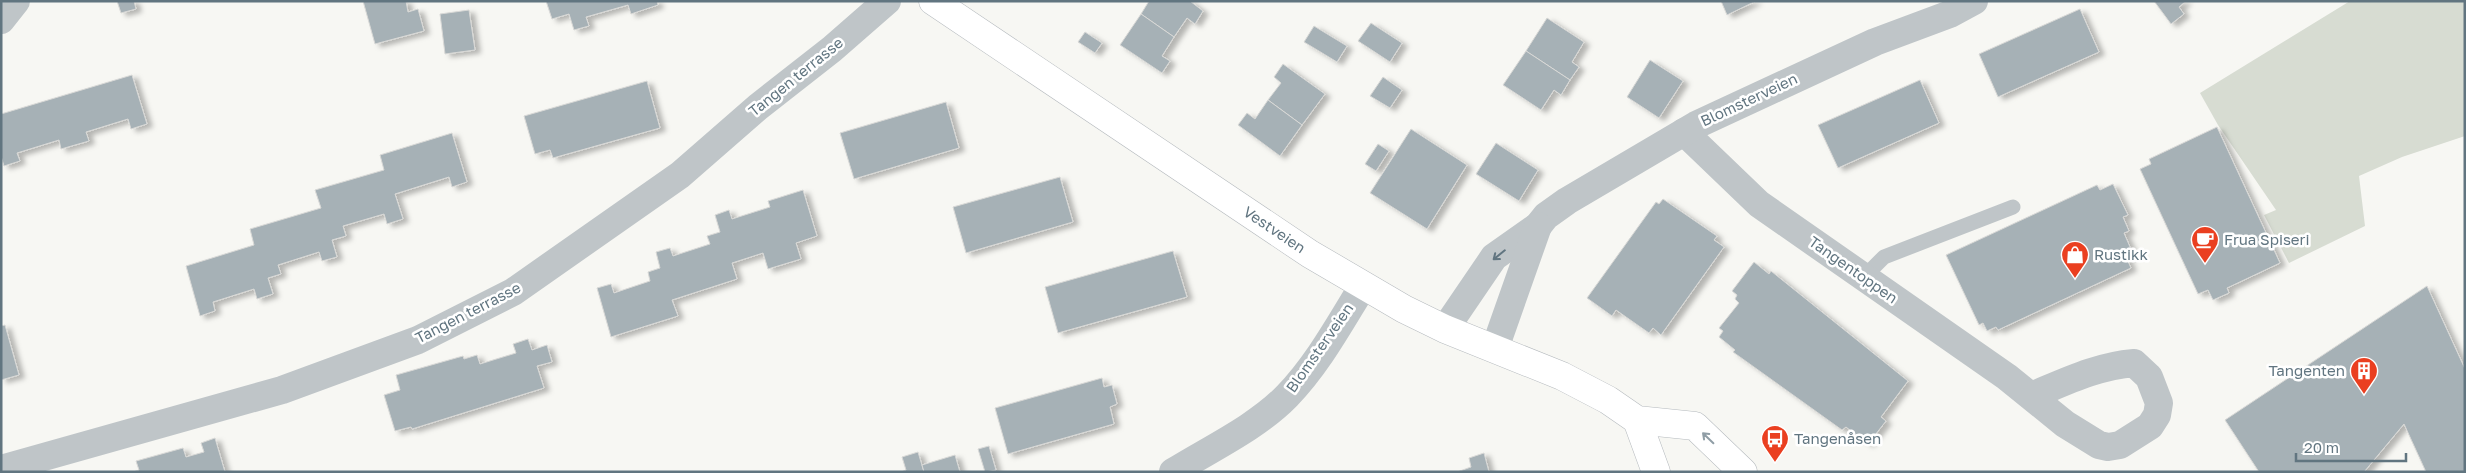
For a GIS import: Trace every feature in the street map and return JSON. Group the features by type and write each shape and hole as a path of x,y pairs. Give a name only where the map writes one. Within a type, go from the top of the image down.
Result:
{"main road":[{"name":"Vestveien","path":"933,1 1310,254 1363,286 1445,329 1562,376 1608,400 1637,420 1695,426 1744,472"},
{"path":"1637,420 1656,472"}],"street":[{"path":"1,20 16,1"},
{"name":"Tangen terrasse","path":"1,469 282,390 418,340 513,292 680,175 758,107 832,49 887,1"},
{"name":"Blomsterveien","path":"1445,329 1494,257 1538,226 1546,216 1567,201 1684,132 1733,107 1875,42 1950,14 1974,1"},
{"name":"Tangentoppen","path":"1684,132 1759,204 2031,396"},
{"name":"Blomsterveien","path":"1495,348 1538,226"},
{"name":"Blomsterveien","path":"1173,472 1264,416 1288,396 1324,348 1363,286"}],"lane":[{"path":"1864,277 1884,257 2013,207"}],"shaded area":[{"path":"2350,1 2465,1 2465,136 2402,157 2359,176 2365,226 2289,263 2264,215 2276,210 2218,125 2200,93"}],"building":[{"path":"117,1 134,1 136,9 121,13"},
{"path":"363,1 406,1 408,12 418,9 424,31 375,44"},
{"path":"546,1 657,1 658,5 631,14 628,5 586,17 589,26 574,30 569,14 552,19"},
{"path":"1149,1 1190,1 1203,11 1195,24 1187,18 1174,37 1141,14"},
{"path":"1721,1 1756,1 1727,15"},
{"path":"2154,1 2186,1 2179,7 2184,14 2171,24"},
{"path":"2080,9 2099,52 1998,97 1979,54"},
{"path":"469,10 475,50 445,54 440,14"},
{"path":"1141,14 1174,37 1162,56 1170,61 1162,73 1120,45"},
{"path":"1547,18 1584,42 1572,62 1579,67 1570,80 1526,51"},
{"path":"1371,23 1402,43 1390,62 1358,41"},
{"path":"1314,26 1347,46 1337,62 1304,42"},
{"path":"1085,32 1102,43 1095,53 1078,42"},
{"path":"1526,51 1570,80 1561,95 1554,90 1541,110 1503,85"},
{"path":"1650,60 1683,81 1659,118 1627,97"},
{"path":"1283,64 1325,94 1302,125 1268,100 1281,83 1274,77"},
{"path":"132,75 147,124 131,129 128,119 86,132 89,141 61,149 59,140 17,153 20,161 4,166 1,156 1,114"},
{"path":"1383,77 1402,90 1390,108 1370,96"},
{"path":"1920,80 1939,123 1838,168 1818,125"},
{"path":"647,81 660,128 553,158 550,150 535,154 524,116"},
{"path":"1268,100 1302,125 1280,156 1238,125 1247,113 1255,119"},
{"path":"946,102 959,148 854,179 840,133"},
{"path":"2217,127 2280,263 2227,288 2229,293 2213,300 2208,290 2198,294 2140,169 2151,164 2149,159"},
{"path":"1411,129 1467,165 1427,229 1370,193"},
{"path":"452,133 467,182 452,187 449,177 395,194 403,219 387,224 384,214 343,226 346,236 332,240 337,257 322,261 319,252 278,265 281,274 268,278 273,294 257,299 254,289 213,302 215,311 200,316 186,266 254,245 250,229 321,208 315,190 384,170 380,155"},
{"path":"1496,143 1538,170 1519,201 1476,174"},
{"path":"1378,144 1389,151 1376,171 1365,164"},
{"path":"1060,177 1073,222 966,253 953,207"},
{"path":"2113,184 2128,215 2123,217 2129,231 2124,233 2133,254 2126,257 2131,268 1998,330 1996,327 1987,331 1983,323 1979,325 1946,255 2097,185 2100,190"},
{"path":"803,190 817,236 796,243 801,259 768,269 763,253 732,263 737,279 672,300 678,316 611,337 597,288 611,284 614,293 650,281 648,272 660,268 656,252 670,248 673,256 710,244 707,236 720,232 715,215 729,210 732,219 770,207 768,201"},
{"path":"1663,199 1717,236 1714,240 1724,247 1661,335 1653,328 1649,333 1616,310 1612,316 1587,298 1656,202 1659,204"},
{"path":"1173,251 1187,297 1058,333 1045,287"},
{"path":"1754,262 1769,274 1771,271 1908,381 1881,417 1886,421 1868,444 1846,427 1842,430 1733,352 1735,350 1719,337 1723,331 1719,328 1739,303 1735,299 1737,295 1732,291"},
{"name":"Tangenten","path":"2427,286 2465,369 2465,472 2426,472 2404,424 2364,472 2259,472 2225,420"},
{"path":"5,325 19,375 1,380 1,326"},
{"path":"528,339 532,350 547,345 552,362 537,366 544,388 412,429 411,427 395,431 384,395 400,390 396,375 463,356 464,359 477,355 480,364 516,353 513,344"},
{"path":"1102,378 1104,387 1112,385 1117,404 1110,407 1114,424 1008,454 995,408"},
{"path":"215,438 225,472 133,472 139,470 136,461 183,448 186,457 204,452 201,443"},
{"path":"989,446 996,470 985,472 978,449"},
{"path":"918,452 924,472 901,472 906,470 902,457"},
{"path":"1484,453 1489,472 1457,472 1471,467 1469,458"},
{"path":"955,455 960,472 924,472 922,465"}],"place":[{"name":"Frua Spiseri","path":"2205,264"},
{"name":"Rustikk","path":"2075,279"},
{"name":"Tangenten","path":"2364,395"},
{"name":"Tangenåsen","path":"1775,463"}]}
